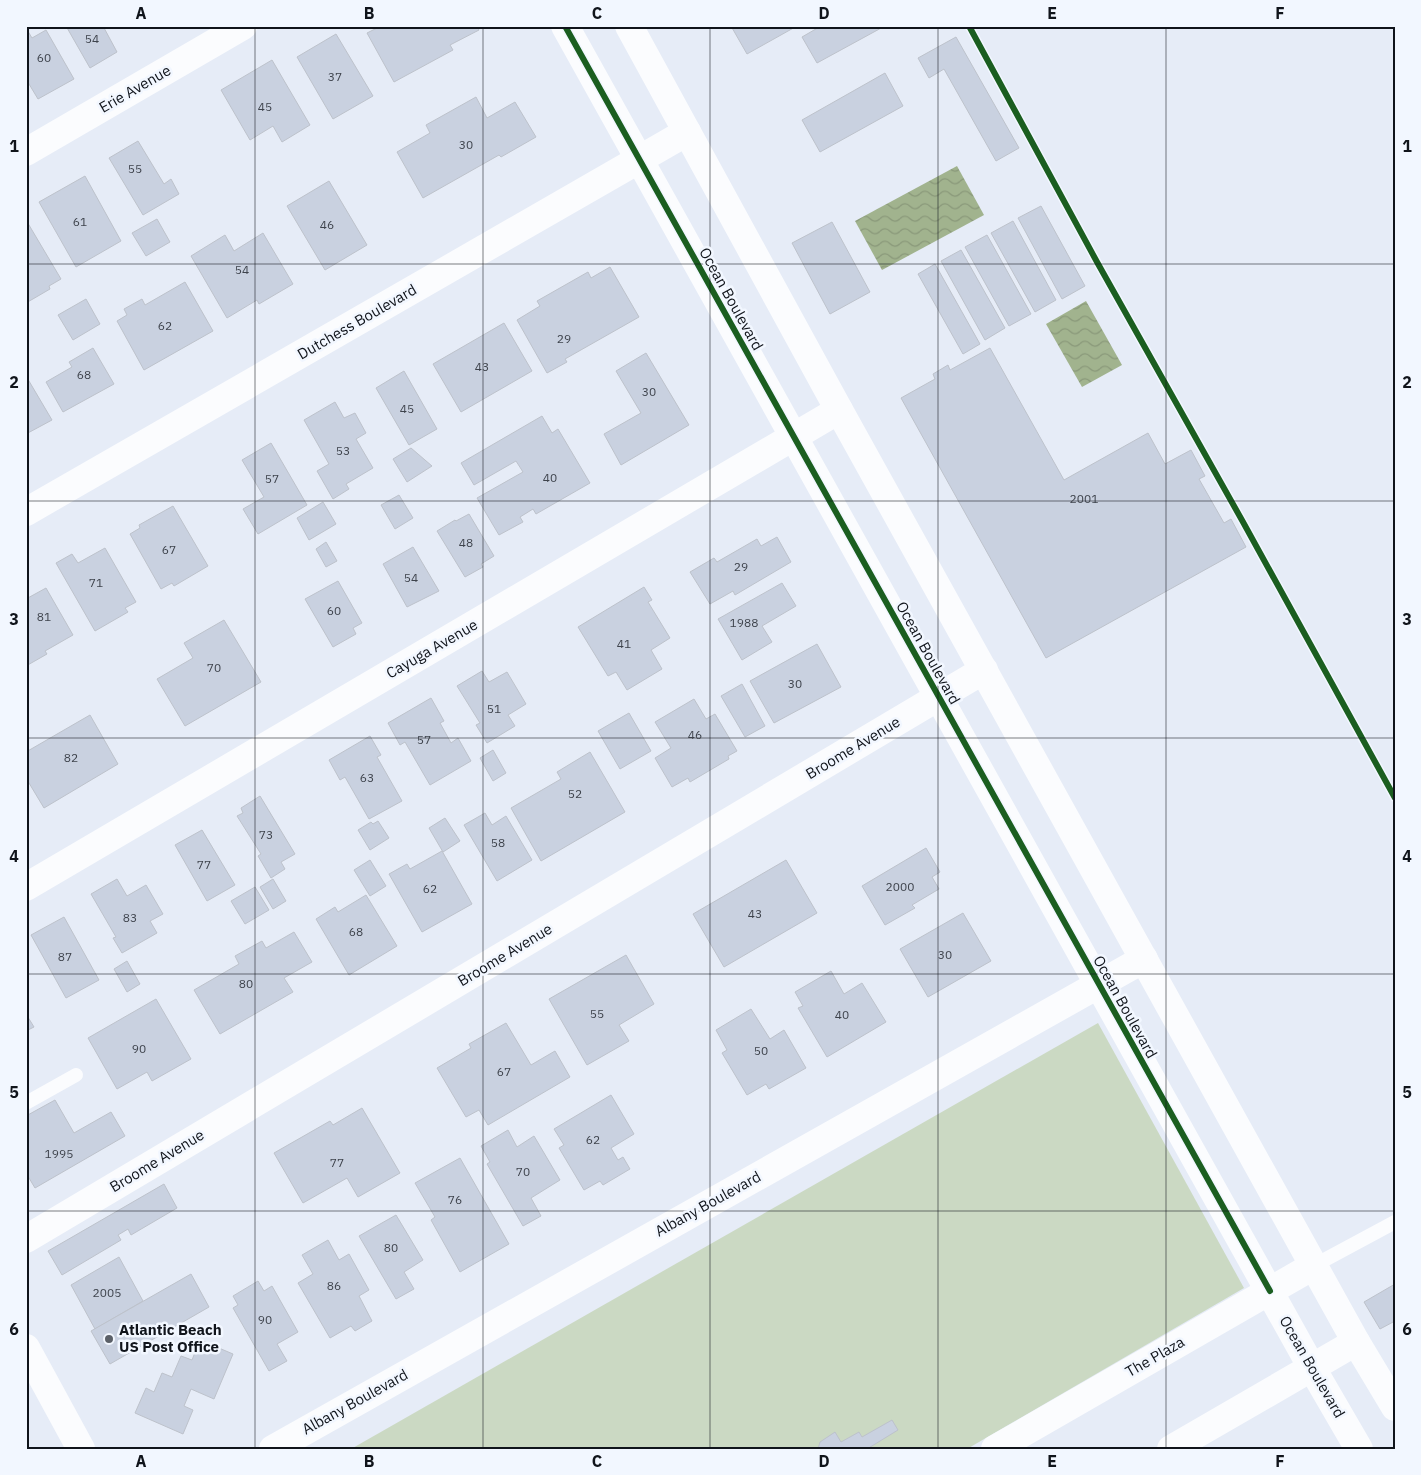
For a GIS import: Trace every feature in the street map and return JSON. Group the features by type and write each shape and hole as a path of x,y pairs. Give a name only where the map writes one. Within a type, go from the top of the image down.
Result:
{"main road":[{"name":"Erie Avenue","path":"26,152 243,26"},
{"name":"Ocean Boulevard","path":"565,26 1312,1368 1359,1449"},
{"path":"630,26 839,410 1356,1342 1395,1407"},
{"name":"Dutchess Boulevard","path":"26,512 687,132"},
{"name":"Cayuga Avenue","path":"26,887 839,410"},
{"name":"Broome Avenue","path":"26,1239 984,670"},
{"name":"Albany Boulevard","path":"273,1449 1144,959"},
{"name":"The Plaza","path":"1001,1447 1315,1265"},
{"path":"1171,1449 1356,1342"},
{"path":"26,1348 81,1449"}],"lane":[{"path":"26,1103 76,1075"},
{"path":"1315,1265 1395,1222"}],"shaded area":[{"path":"1098,1023 1244,1288 967,1449 351,1449"}],"water":[{"path":"957,166 984,215 882,270 855,221"},
{"path":"1086,301 1122,365 1082,387 1046,324"}],"building":[{"path":"66,26 103,26 117,52 90,68"},
{"path":"381,26 477,26 479,30 450,45 453,50 394,82 367,33"},
{"path":"731,26 797,26 747,54"},
{"path":"821,26 883,27 817,63 802,37"},
{"path":"26,28 32,38 46,30 74,79 38,99 26,79"},
{"path":"336,34 373,96 333,119 297,57"},
{"path":"956,37 1019,148 996,161 944,69 929,78 918,58"},
{"path":"272,60 310,125 282,142 273,126 250,140 221,90"},
{"path":"885,73 903,106 820,152 802,120"},
{"path":"476,97 487,118 515,102 536,137 501,157 499,155 423,198 397,152 430,133 426,125"},
{"path":"138,141 164,184 171,179 179,194 143,215 109,158"},
{"path":"85,176 121,241 76,267 39,202"},
{"path":"329,181 367,245 325,270 287,206"},
{"path":"1041,206 1085,286 1062,299 1018,218"},
{"path":"157,219 170,242 146,256 132,233"},
{"path":"26,220 61,279 49,286 50,289 26,303"},
{"path":"1013,221 1056,300 1035,312 991,233"},
{"path":"832,222 870,292 830,314 792,243"},
{"path":"263,233 293,284 259,304 257,300 227,318 191,256 225,235 234,251"},
{"path":"987,235 1031,314 1009,326 965,247"},
{"path":"961,250 1005,328 985,340 941,261"},
{"path":"935,264 980,344 963,354 918,274"},
{"path":"610,267 639,317 565,359 567,362 547,373 517,320 540,306 537,301 588,272 591,278"},
{"path":"185,282 213,331 144,370 117,321 127,315 124,309 142,299 145,305"},
{"path":"86,299 100,324 73,340 58,315"},
{"path":"504,323 532,371 461,412 433,364"},
{"path":"93,348 114,384 63,412 46,382 72,367 69,362"},
{"path":"990,348 1064,480 1148,433 1165,464 1191,450 1205,476 1199,479 1224,523 1231,519 1246,547 1046,658 901,398 935,379 933,374 948,365 950,370"},
{"path":"646,353 689,425 621,465 604,434 641,413 616,371"},
{"path":"404,371 437,429 409,445 376,388"},
{"path":"26,376 52,420 26,434"},
{"path":"335,402 344,418 355,413 366,433 356,439 373,468 346,484 349,489 333,499 317,471 329,464 304,420"},
{"path":"542,416 552,433 558,429 590,483 536,514 533,509 520,517 523,522 499,535 477,498 523,472 516,461 474,485 461,463"},
{"path":"271,443 307,505 258,534 243,509 264,497 242,460"},
{"path":"411,448 432,466 407,482 393,459"},
{"path":"399,495 413,518 395,529 381,505"},
{"path":"323,502 336,524 309,540 297,518"},
{"path":"173,506 208,566 174,586 172,583 161,589 130,534 140,528 139,525"},
{"path":"469,514 494,556 481,564 483,567 465,577 437,531"},
{"path":"777,537 791,562 735,595 733,591 710,604 690,572 714,558 717,562 757,539 761,546"},
{"path":"326,542 337,561 326,567 316,549"},
{"path":"413,547 439,591 407,607 383,564"},
{"path":"105,548 136,602 125,608 128,612 95,631 56,563 72,554 78,563"},
{"path":"338,581 362,623 353,628 356,634 333,647 305,599"},
{"path":"782,583 796,606 762,626 772,642 742,660 718,619"},
{"path":"644,587 652,600 648,602 670,638 651,650 662,669 627,690 616,672 608,676 578,627"},
{"path":"46,588 73,635 45,651 47,654 26,666 26,599"},
{"path":"224,620 261,682 185,726 157,679 193,658 184,643"},
{"path":"817,644 841,687 774,723 750,681"},
{"path":"482,671 489,682 507,672 526,704 508,715 515,726 487,743 476,725 480,723 457,686"},
{"path":"742,684 765,726 745,737 721,696"},
{"path":"431,698 444,721 440,723 451,743 458,738 471,761 430,785 405,742 400,745 388,723"},
{"path":"694,699 706,719 715,714 737,751 728,756 729,759 690,782 688,778 672,787 655,758 671,748 655,722"},
{"path":"629,713 651,751 620,769 598,731"},
{"path":"90,715 118,764 44,808 26,778 26,752"},
{"path":"370,736 381,755 377,757 402,801 369,819 345,777 340,780 329,760"},
{"path":"493,750 506,773 493,781 480,758"},
{"path":"590,752 625,812 541,861 511,808 561,779 557,772"},
{"path":"260,796 295,854 281,862 285,869 271,878 258,856 261,854 237,816 243,813 241,808"},
{"path":"485,813 492,825 506,816 532,860 497,881 464,825"},
{"path":"445,818 460,841 443,852 429,828"},
{"path":"378,821 389,838 370,850 358,830 371,822 373,824"},
{"path":"202,830 235,885 207,901 175,845"},
{"path":"926,848 940,872 932,877 939,889 912,905 915,908 885,925 862,886"},
{"path":"442,851 472,904 422,932 389,874 407,864 410,869"},
{"path":"370,860 386,886 370,896 354,870"},
{"path":"786,860 817,913 724,967 693,914"},
{"path":"117,879 127,896 146,885 163,914 150,921 157,933 122,953 113,938 116,937 91,894"},
{"path":"273,879 286,901 273,909 260,887"},
{"path":"255,887 269,910 245,924 231,901"},
{"path":"366,895 397,946 349,975 316,919 335,907 338,912"},
{"path":"963,913 991,961 928,997 900,949"},
{"path":"64,917 99,980 66,998 31,935"},
{"path":"294,932 312,962 284,978 293,992 220,1034 194,990 239,964 235,956 262,941 266,948"},
{"path":"626,955 654,1004 619,1025 629,1041 587,1065 549,999"},
{"path":"127,961 140,984 127,992 114,969"},
{"path":"831,971 844,994 862,983 886,1022 827,1057 798,1008 803,1006 795,992"},
{"path":"156,999 191,1059 152,1081 147,1072 117,1089 88,1038"},
{"path":"751,1009 770,1039 784,1030 806,1068 769,1089 766,1084 747,1095 722,1053 727,1050 716,1030"},
{"path":"26,1014 34,1027 26,1031"},
{"path":"506,1023 531,1065 555,1051 570,1077 488,1125 479,1110 466,1117 437,1068 471,1048 469,1044"},
{"path":"611,1095 634,1134 611,1148 618,1160 623,1157 630,1169 603,1185 600,1181 584,1190 559,1148 564,1145 554,1129"},
{"path":"55,1100 74,1133 111,1112 125,1136 35,1188 26,1173 26,1116"},
{"path":"362,1108 400,1173 358,1197 347,1178 303,1203 274,1153 330,1121 333,1125"},
{"path":"508,1130 517,1147 534,1136 560,1180 531,1198 541,1216 523,1226 487,1164 490,1162 481,1146"},
{"path":"460,1158 509,1244 460,1272 431,1220 435,1217 415,1183"},
{"path":"164,1184 177,1208 131,1235 128,1229 118,1235 121,1240 62,1275 48,1251"},
{"path":"396,1215 423,1260 404,1272 414,1289 396,1299 359,1236"},
{"path":"328,1240 339,1260 349,1254 369,1290 359,1296 372,1321 355,1331 351,1326 330,1338 298,1283 313,1274 302,1255"},
{"path":"119,1257 143,1301 95,1329 71,1285"},
{"path":"191,1274 209,1307 110,1364 91,1331"},
{"path":"258,1281 264,1291 272,1286 298,1332 277,1344 287,1361 269,1371 233,1308 238,1305 233,1296"},
{"path":"1395,1284 1395,1321 1380,1329 1364,1302"},
{"path":"200,1340 233,1354 214,1399 191,1389 184,1406 193,1410 183,1434 135,1413 146,1388 154,1392 162,1373 172,1377 181,1356 192,1360"},
{"path":"892,1420 898,1430 867,1449 818,1449 820,1442 835,1432 841,1442 859,1432 862,1437"}],"cycle path":[{"path":"565,26 1270,1291"},
{"path":"969,26 1097,262 1395,798"}],"place":[{"name":"Atlantic Beach US Post Office","path":"109,1339"}]}
